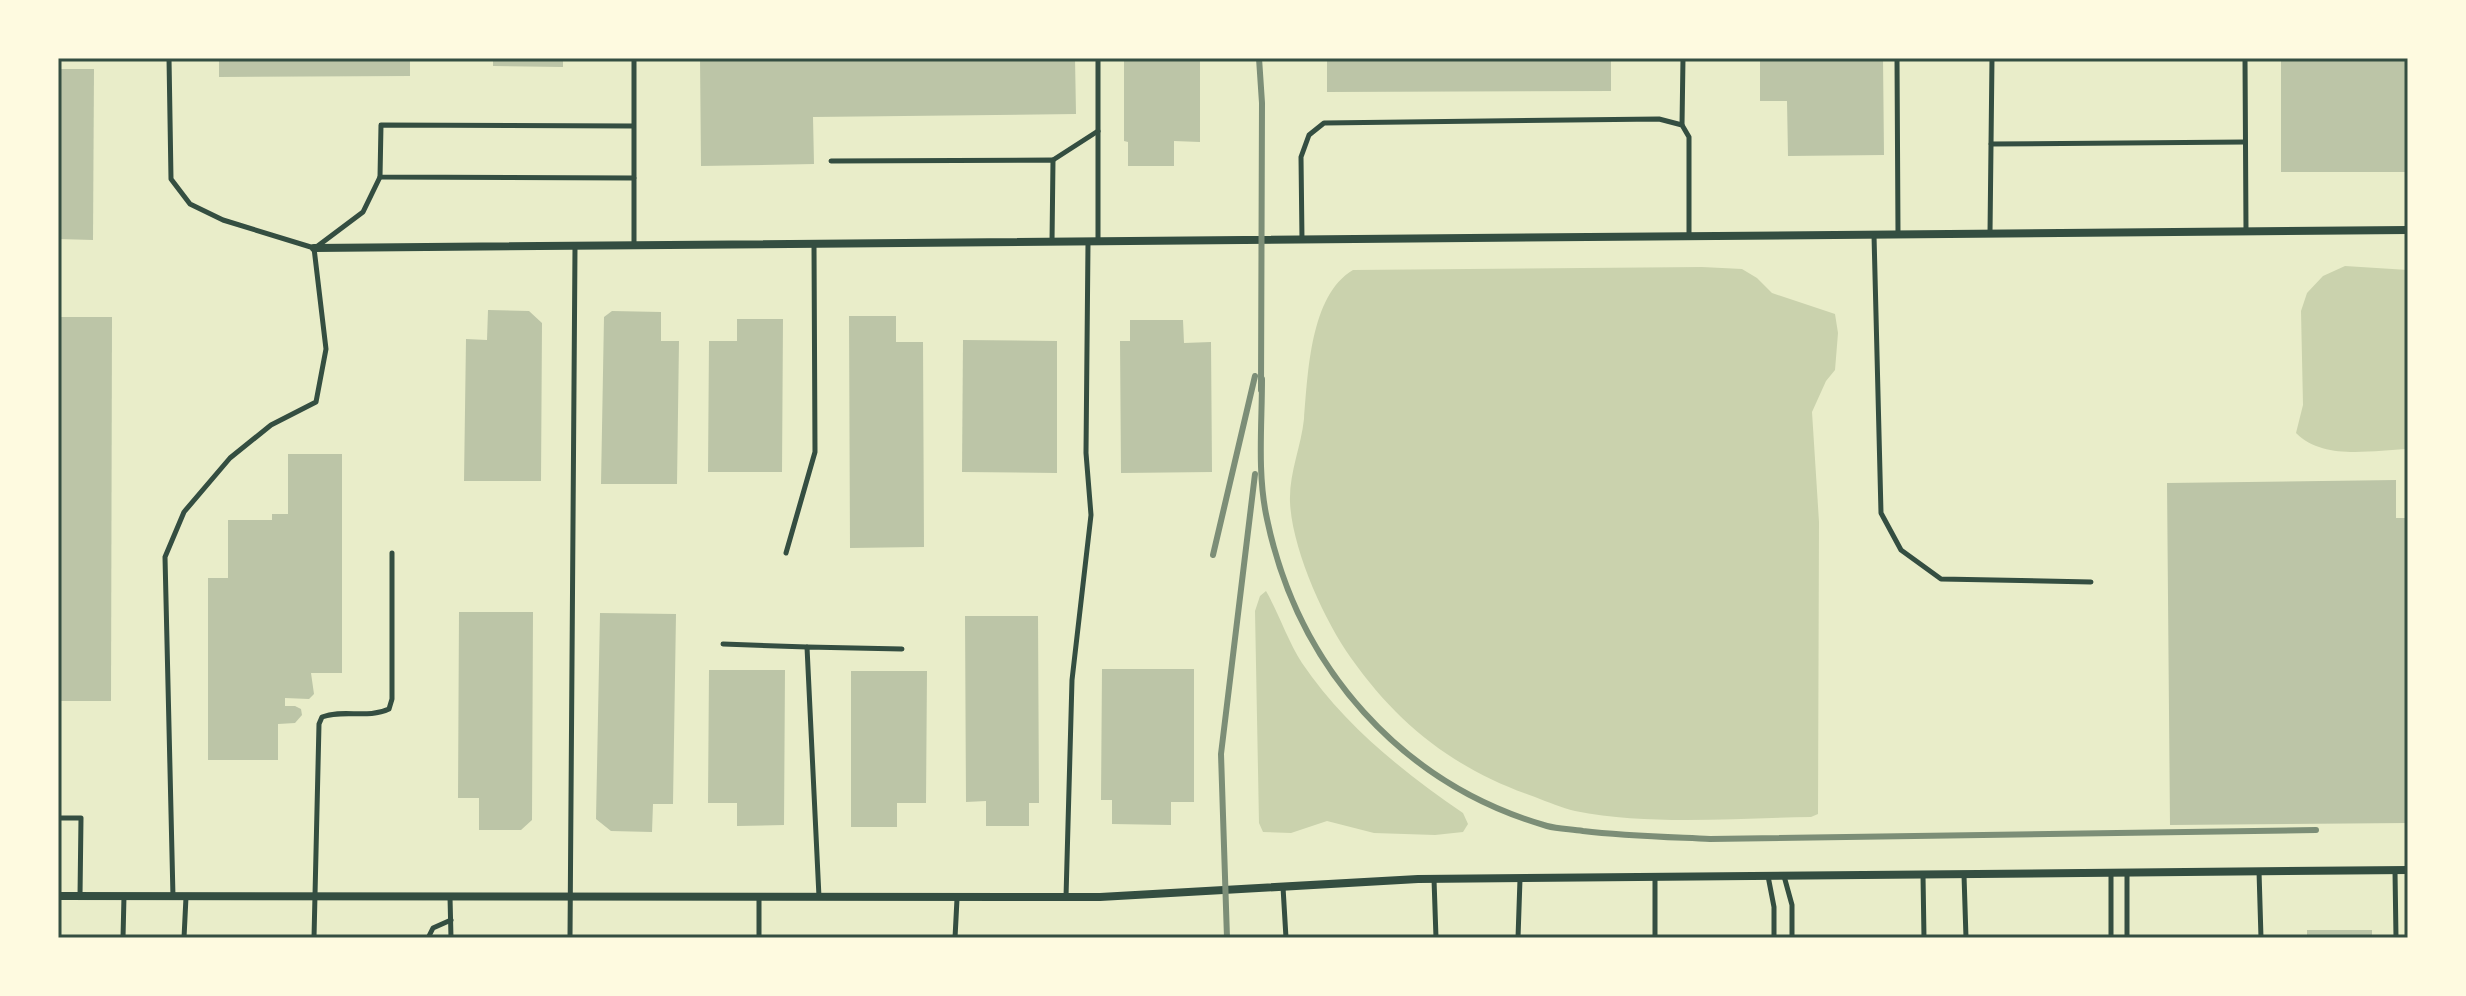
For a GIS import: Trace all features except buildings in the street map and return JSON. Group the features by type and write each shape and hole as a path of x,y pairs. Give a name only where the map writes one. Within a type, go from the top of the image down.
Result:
{"street":[{"path":"314,248 2408,230"},
{"path":"58,896 1066,898 1434,879 2408,870"}],"lane":[{"path":"169,58 171,179 190,204 223,220 314,248"},
{"path":"634,58 634,247"},
{"path":"1066,898 1072,680 1091,515 1086,453 1098,58"},
{"path":"1683,58 1682,125 1689,137 1689,237"},
{"path":"1897,58 1898,235"},
{"path":"1990,234 1992,58"},
{"path":"2245,58 2246,232"},
{"path":"1302,241 1301,157 1309,135 1324,123 1659,119 1682,125"},
{"path":"314,248 363,212 380,177 381,125 633,126"},
{"path":"831,161 1053,160 1098,131"},
{"path":"1991,144 2245,142"},
{"path":"1052,243 1053,160"},
{"path":"380,177 634,178"},
{"path":"1874,235 1881,513 1901,550 1941,579 2091,582"},
{"path":"786,553 815,452 814,245"},
{"path":"173,897 165,557 184,512 230,458 271,425 316,402 326,349 314,248"},
{"path":"570,938 575,248"},
{"path":"314,938 319,724 322,717 332,713 373,713 389,709 392,699 392,553"},
{"path":"723,644 902,649"},
{"path":"807,647 819,898"},
{"path":"58,818 81,818 80,896"},
{"path":"2395,870 2396,938"},
{"path":"2259,871 2261,938"},
{"path":"2127,872 2127,938"},
{"path":"2111,873 2111,938"},
{"path":"1964,874 1966,938"},
{"path":"1768,875 1774,907 1774,938"},
{"path":"1784,875 1792,905 1792,938"},
{"path":"1923,875 1924,938"},
{"path":"1655,876 1655,938"},
{"path":"1518,938 1520,878"},
{"path":"1434,879 1436,938"},
{"path":"1283,887 1286,938"},
{"path":"123,938 124,896"},
{"path":"184,938 186,897"},
{"path":"450,897 451,938"},
{"path":"759,898 759,938"},
{"path":"955,938 957,899"},
{"path":"428,938 433,928 451,920"}],"green space":[{"path":"2345,266 2408,270 2408,449 2334,451 2307,442 2296,433 2303,405 2301,311 2307,293 2323,276"},
{"path":"1742,269 1772,293 1835,314 1838,333 1835,370 1826,381 1812,412 1819,522 1818,814 1811,817 1693,820 1604,816 1560,807 1506,786 1455,759 1409,725 1351,658 1330,624 1311,583 1292,521 1291,481 1302,429 1314,337 1328,298 1339,282 1353,270"},
{"path":"1266,591 1297,655 1318,685 1375,746 1463,813 1468,824 1463,832 1435,835 1374,833 1327,821 1291,833 1263,832 1259,823 1255,611 1260,596"}],"railway":[{"path":"1259,58 1262,103 1261,390"},
{"path":"1213,555 1255,376"},
{"path":"1262,379 1261,467 1264,502 1282,573 1303,624 1331,670 1364,712 1402,749 1446,781 1494,807 1556,828 1710,839 2316,830"},
{"path":"1227,938 1221,754 1255,474"}]}
